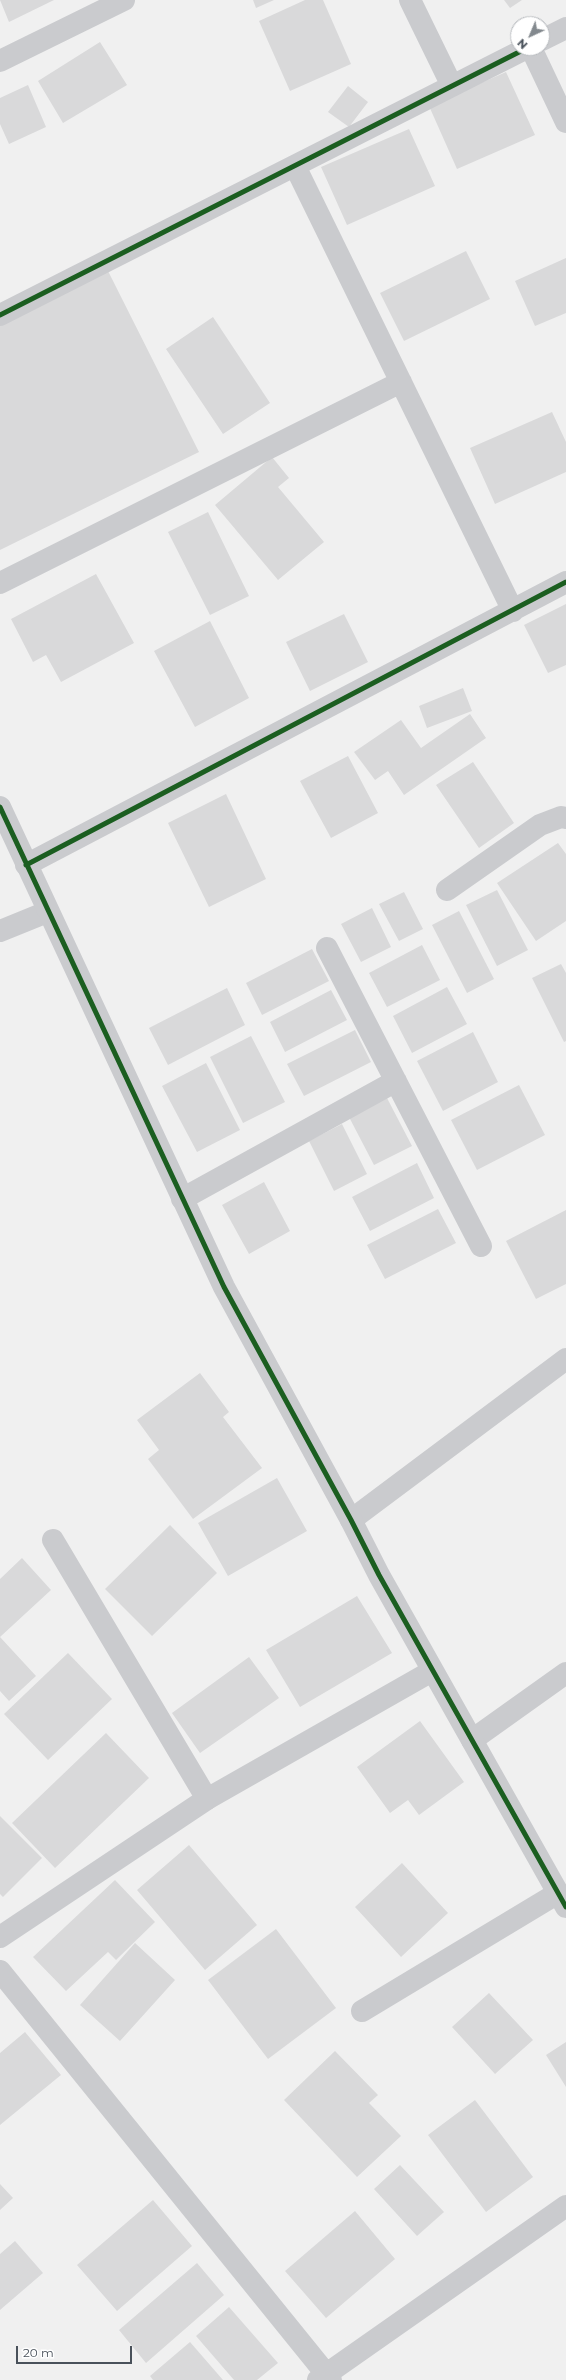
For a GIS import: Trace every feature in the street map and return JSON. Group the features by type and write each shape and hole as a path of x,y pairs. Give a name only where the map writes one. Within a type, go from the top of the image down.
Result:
{"street":[{"path":"0,61 124,0"},
{"path":"410,0 452,86"},
{"path":"550,36 566,28"},
{"path":"0,315 511,56"},
{"path":"535,56 566,122"},
{"path":"295,166 513,611"},
{"path":"0,583 401,382"},
{"path":"26,865 566,582"},
{"path":"0,807 47,912 224,1287 351,1520 379,1575 562,1900 362,2011"},
{"path":"447,890 540,825 561,817 566,818"},
{"path":"0,931 47,912"},
{"path":"327,948 481,1246"},
{"path":"182,1199 396,1081"},
{"path":"351,1520 566,1358"},
{"path":"53,1540 207,1799"},
{"path":"0,1937 207,1799 432,1671"},
{"path":"472,1740 566,1673"},
{"path":"0,1971 325,2378 566,2206"}],"building":[{"path":"0,0 54,0 9,22"},
{"path":"253,0 274,0 256,8"},
{"path":"305,0 323,0 351,64 290,91 259,21"},
{"path":"504,0 522,0 510,8"},
{"path":"100,42 127,85 63,123 38,81"},
{"path":"506,72 535,135 457,169 429,106"},
{"path":"28,85 46,127 9,144 0,124 0,98"},
{"path":"348,86 368,102 349,127 328,112"},
{"path":"409,129 435,186 347,225 321,167"},
{"path":"466,251 490,299 404,341 380,293"},
{"path":"566,258 566,313 535,326 515,281"},
{"path":"106,267 199,452 0,550 0,319"},
{"path":"213,317 270,403 223,434 166,349"},
{"path":"552,412 566,442 566,472 495,504 470,448"},
{"path":"272,457 289,478 278,487 324,542 278,580 215,505"},
{"path":"208,512 249,596 210,615 168,532"},
{"path":"96,574 134,643 61,682 46,655 33,662 11,619"},
{"path":"566,604 566,665 548,673 524,625"},
{"path":"344,614 368,662 310,691 286,642"},
{"path":"210,621 249,698 195,727 154,651"},
{"path":"463,688 472,711 427,728 419,706"},
{"path":"470,714 486,738 404,795 388,771 375,780 354,752 401,720 421,748"},
{"path":"348,756 378,813 331,838 300,781"},
{"path":"473,762 514,823 479,848 436,785"},
{"path":"226,794 266,879 209,907 168,823"},
{"path":"558,843 566,854 566,921 536,941 497,883"},
{"path":"497,890 528,950 497,966 466,905"},
{"path":"404,892 423,929 399,941 379,904"},
{"path":"372,908 391,947 361,962 341,924"},
{"path":"459,911 494,979 467,993 432,925"},
{"path":"422,945 440,980 387,1007 369,973"},
{"path":"312,949 329,981 262,1015 246,983"},
{"path":"561,964 566,973 566,1041 564,1042 532,978"},
{"path":"447,987 467,1024 412,1053 393,1016"},
{"path":"227,988 245,1025 168,1065 149,1028"},
{"path":"331,990 347,1020 285,1052 270,1022"},
{"path":"355,1030 371,1062 304,1096 287,1064"},
{"path":"473,1032 498,1082 443,1111 417,1061"},
{"path":"251,1036 285,1102 243,1123 210,1057"},
{"path":"206,1063 240,1130 197,1152 162,1086"},
{"path":"519,1085 545,1135 477,1170 451,1120"},
{"path":"387,1098 412,1146 374,1165 349,1117"},
{"path":"342,1124 367,1174 334,1191 309,1141"},
{"path":"417,1163 434,1198 370,1231 352,1197"},
{"path":"264,1182 290,1231 249,1254 222,1205"},
{"path":"438,1209 456,1243 385,1279 367,1245"},
{"path":"566,1210 566,1284 536,1299 506,1241"},
{"path":"200,1373 229,1412 223,1417 262,1468 193,1519 148,1459 159,1450 137,1420"},
{"path":"277,1478 307,1531 228,1576 198,1523"},
{"path":"170,1525 217,1573 152,1636 105,1589"},
{"path":"22,1558 51,1590 0,1637 0,1579"},
{"path":"357,1596 392,1653 300,1707 266,1650"},
{"path":"0,1637 36,1676 9,1701 0,1691"},
{"path":"68,1653 112,1699 48,1760 4,1714"},
{"path":"249,1657 279,1698 200,1753 172,1713"},
{"path":"420,1721 464,1782 419,1815 408,1800 390,1813 357,1767"},
{"path":"106,1733 149,1778 55,1868 12,1823"},
{"path":"0,1816 42,1858 3,1897 0,1894"},
{"path":"189,1845 257,1925 205,1970 137,1890"},
{"path":"402,1863 448,1913 401,1957 355,1907"},
{"path":"115,1880 155,1922 116,1960 108,1952 66,1991 33,1957"},
{"path":"276,1929 336,2008 268,2059 208,1980"},
{"path":"135,1943 175,1980 120,2041 80,2005"},
{"path":"489,1993 533,2040 495,2074 452,2027"},
{"path":"25,2032 61,2075 0,2125 0,2053"},
{"path":"566,2042 566,2087 546,2055"},
{"path":"335,2051 378,2095 369,2103 401,2136 357,2177 284,2100"},
{"path":"475,2100 533,2177 486,2212 428,2135"},
{"path":"400,2165 444,2212 417,2236 374,2189"},
{"path":"0,2184 13,2198 0,2210"},
{"path":"153,2200 192,2246 117,2311 77,2265"},
{"path":"355,2211 395,2259 326,2318 285,2271"},
{"path":"15,2241 43,2273 0,2310 0,2254"},
{"path":"197,2263 224,2295 146,2363 119,2330"},
{"path":"229,2307 278,2363 257,2380 234,2380 196,2336"},
{"path":"190,2342 223,2380 153,2380 150,2376"}],"cycle path":[{"path":"0,315 511,56"},
{"path":"26,865 566,582"},
{"path":"0,807 224,1287 351,1520 379,1575 566,1907"}]}
